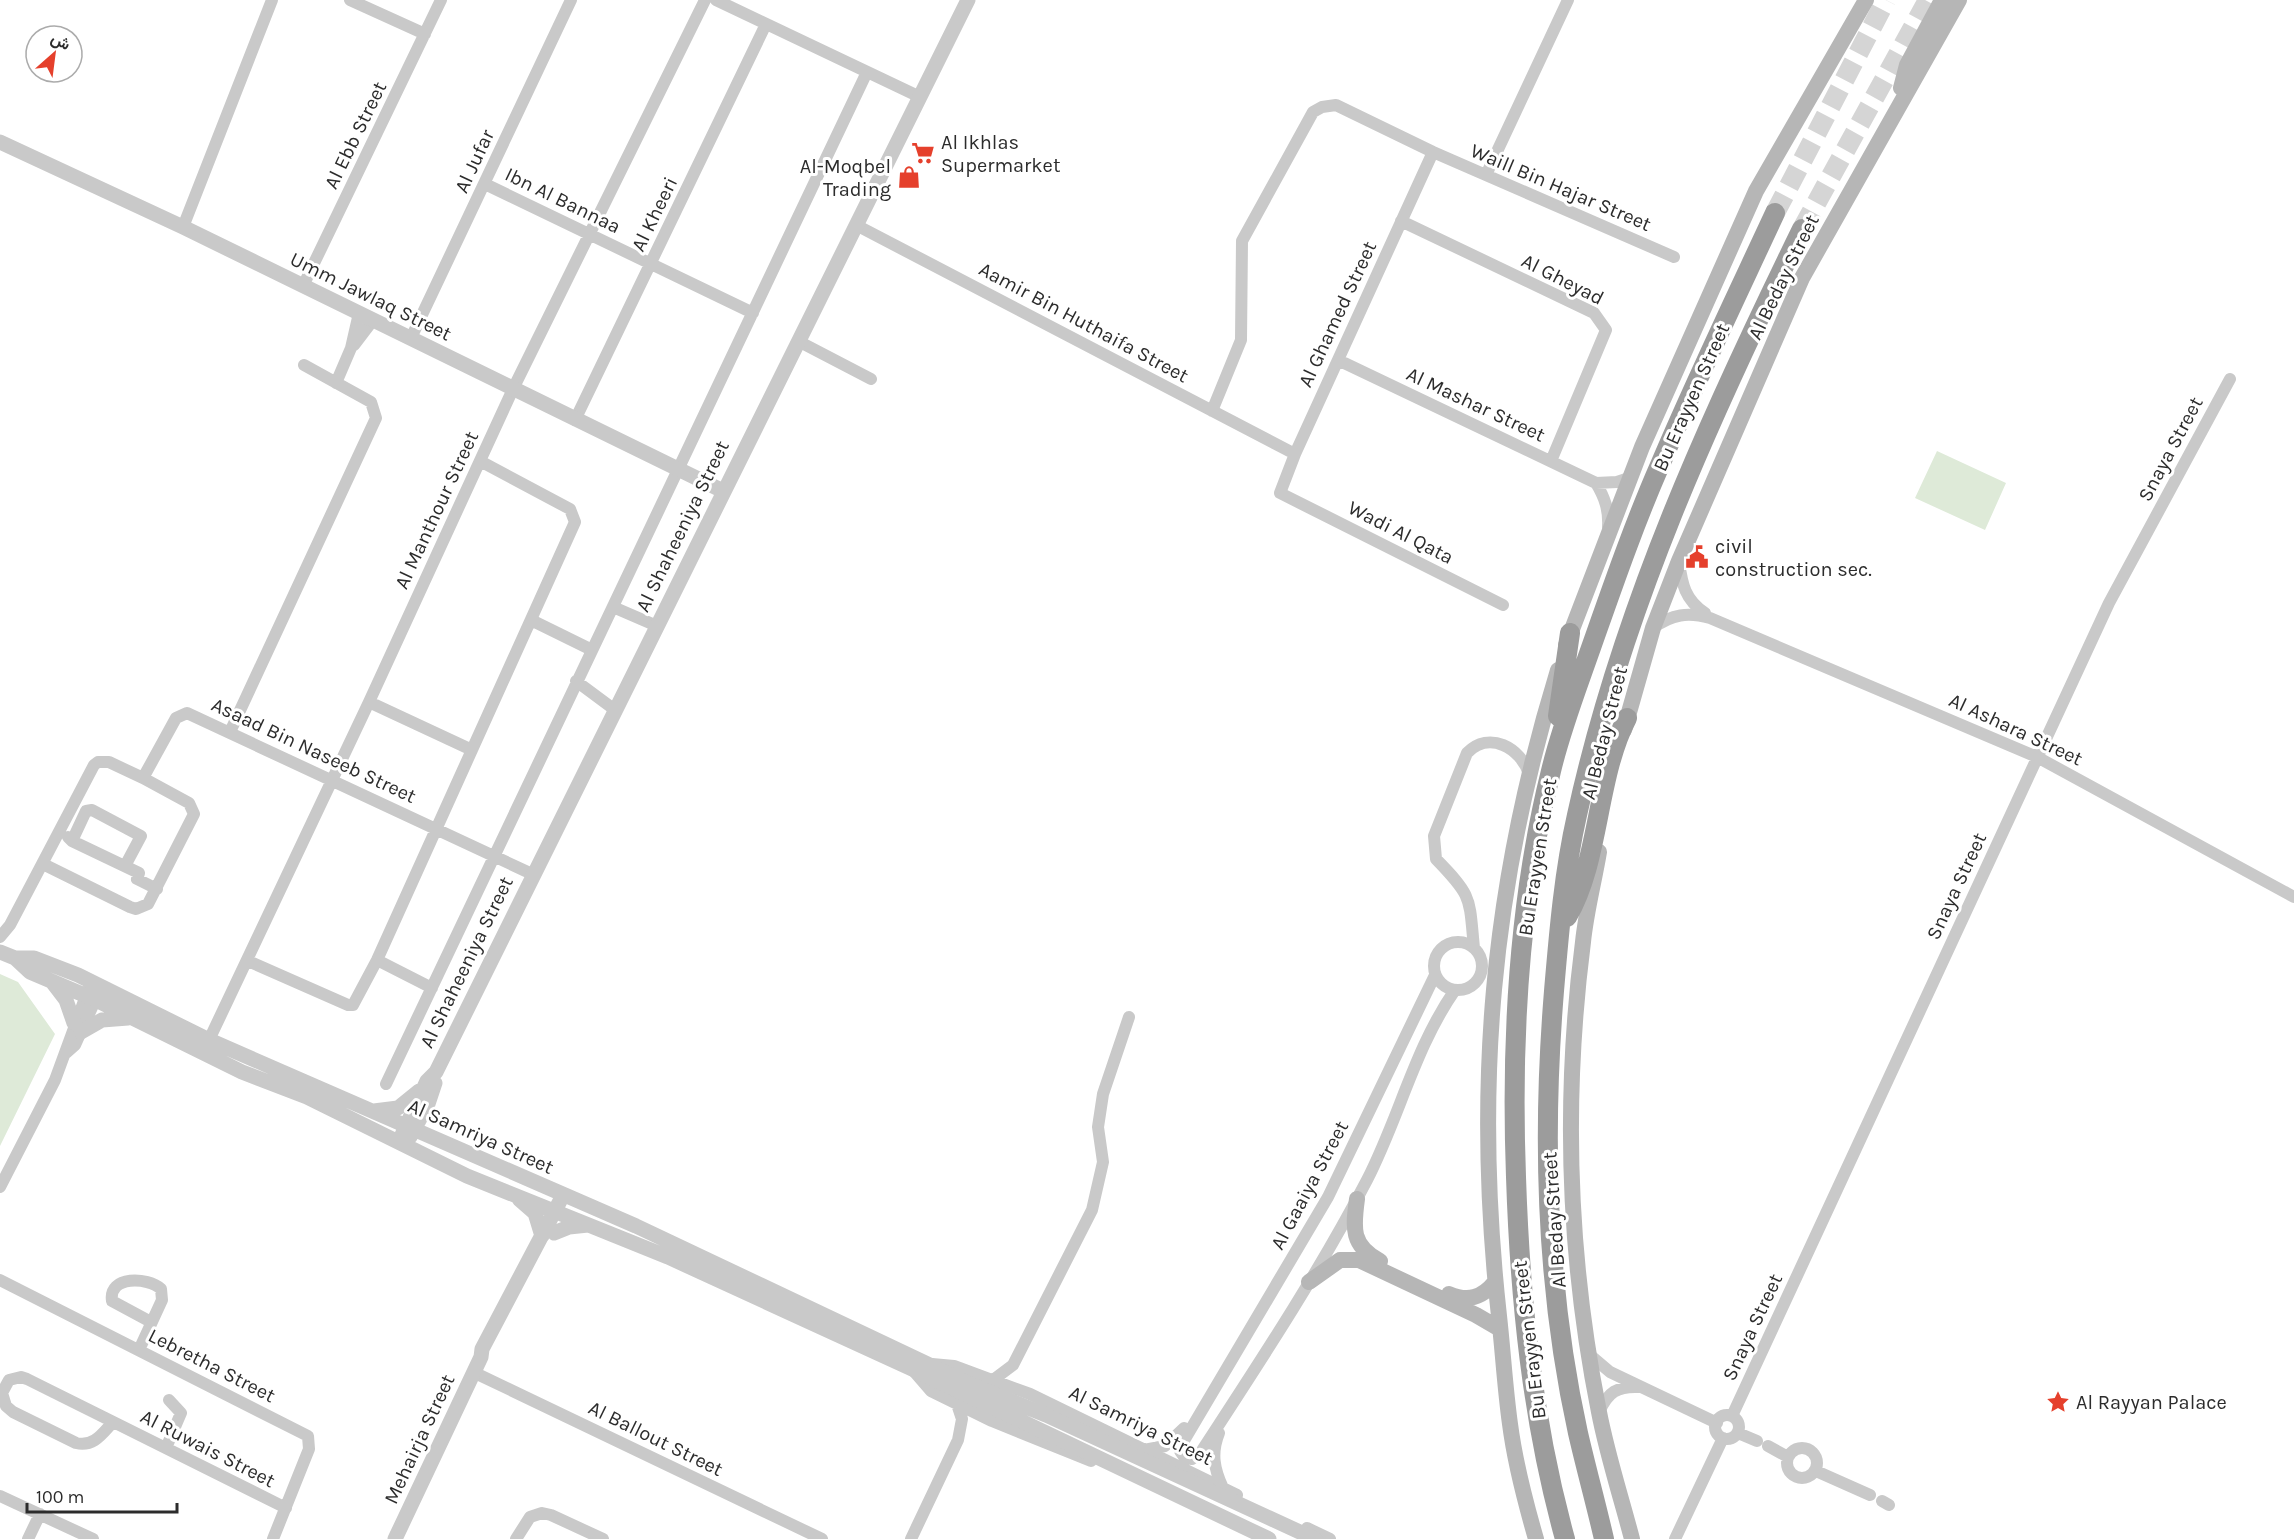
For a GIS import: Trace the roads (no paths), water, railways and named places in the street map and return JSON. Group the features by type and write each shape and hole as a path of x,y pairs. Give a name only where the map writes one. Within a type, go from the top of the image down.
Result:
{"highway":[{"name":"Bu Erayyen Street","path":"1565,1539 1541,1436 1526,1346 1518,1256 1513,1086 1522,950 1551,771 1570,706 1631,535 1660,465 1775,213"},
{"name":"Bu Erayyen Street","path":"1604,1539 1570,1391 1549,1205 1547,1099 1559,929 1577,816 1616,667 1643,587 1693,464 1802,229"},
{"path":"1551,771 1570,633"},
{"path":"1559,929 1580,888 1614,749 1628,718"}],"main road":[{"path":"1536,1539 1520,1481 1510,1426 1495,1282 1487,1172 1488,1065 1494,971 1509,868 1529,774 1539,732 1570,633 1629,478 1756,191 1866,0"},
{"path":"1898,104 1907,65 1942,0"},
{"name":"Al Beday Street","path":"1632,1539 1599,1412 1590,1356 1582,1301 1571,1185 1569,1132 1583,940 1628,718 1653,628 1679,561 1802,278 1898,104 1959,0"},
{"path":"1356,1199 1354,1235 1360,1248 1375,1258 1464,1299 1479,1296 1495,1282"},
{"path":"1309,1282 1340,1260 1359,1260 1476,1315 1500,1329"}],"street":[{"path":"183,227 272,0"},
{"path":"350,0 425,34"},
{"name":"Al Ebb Street","path":"303,286 441,0"},
{"name":"Al Jufar","path":"411,338 570,0"},
{"name":"Al Manthour Street","path":"209,1040 333,780 513,389 705,0"},
{"path":"716,0 920,96"},
{"name":"Al Shaheeniya Street","path":"410,1128 424,1088 436,1071 968,0"},
{"path":"1486,175 1568,0"},
{"name":"Al Kheeri","path":"575,420 766,24"},
{"name":"Al Shaheeniya Street","path":"386,1084 867,72"},
{"name":"Waill Bin Hajar Street","path":"1212,411 1241,340 1242,241 1313,112 1322,107 1336,105 1433,152 1674,256"},
{"name":"Umm Jawlaq Street","path":"0,142 183,227 723,491"},
{"name":"Al Ghamed Street","path":"1281,494 1295,454 1433,152"},
{"name":"Ibn Al Bannaa","path":"485,184 753,313"},
{"name":"Al Gheyad","path":"1401,221 1594,313 1604,324 1606,330 1551,461"},
{"name":"Aamir Bin Huthaifa Street","path":"856,225 1295,454"},
{"path":"336,383 366,317"},
{"path":"798,341 871,378"},
{"name":"Al Mashar Street","path":"1338,360 1596,483"},
{"path":"230,732 375,423 376,412 371,402 304,365"},
{"name":"Snaya Street","path":"1732,1416 2109,603 2230,379"},
{"path":"248,961 348,1005 353,1005 377,960 573,530 574,514 563,504 480,461"},
{"path":"1608,530 1607,506 1596,483 1617,482 1629,478"},
{"name":"Wadi Al Qata","path":"1281,494 1503,605"},
{"name":"Al Ashara Street","path":"1679,561 1683,589 1694,606 1710,618"},
{"path":"613,607 657,626"},
{"name":"Al Ashara Street","path":"1653,628 1674,616 1693,613 1710,618 2037,757 2294,897"},
{"path":"531,620 592,650"},
{"path":"576,681 615,710"},
{"path":"369,702 472,750"},
{"name":"Asaad Bin Naseeb Street","path":"143,778 180,715 192,715 532,874"},
{"path":"1514,749 1529,743 1539,732"},
{"path":"1474,948 1465,943 1455,942 1445,945 1437,953 1433,964 1435,975 1446,987 1455,990 1474,984 1480,976 1482,966 1474,948 1469,898 1462,886 1436,859 1434,836 1467,753 1475,745 1488,742 1514,749 1526,764 1529,774"},
{"path":"0,937 10,925 91,770 98,762 109,762 143,778 189,803 194,813 158,889 148,904 136,909 43,864"},
{"path":"72,841 86,811 92,810 141,836 125,866"},
{"path":"59,832 72,841 139,873 137,879 158,889"},
{"path":"1455,942 1471,915"},
{"path":"6,954 10,925"},
{"name":"Al Samriya Street","path":"6,954 26,969 50,981 94,991 568,1197 803,1312 912,1369 1124,1470 1250,1534 1269,1539"},
{"name":"Al Samriya Street","path":"6,954 34,958 94,991 135,1019 242,1072 296,1092 495,1188 561,1212 928,1364 1315,1539"},
{"path":"377,960 432,988"},
{"name":"Al Gaaiya Street","path":"1435,975 1328,1197 1202,1406 1180,1448 1182,1455 1188,1459 1198,1456 1309,1282 1386,1140 1439,1015 1455,990"},
{"path":"50,981 66,1000 78,1028"},
{"path":"0,1187 66,1053 66,1044 78,1028 94,991"},
{"path":"993,1380 1013,1365 1092,1210 1103,1162 1098,1127 1103,1094 1129,1017"},
{"path":"78,1028 102,1020 135,1019"},
{"name":"Al Shaheeniya Street","path":"400,1143 428,1104 437,1077 436,1071"},
{"path":"374,1112 398,1108 424,1088"},
{"path":"428,1104 431,1127 446,1145"},
{"path":"495,1188 523,1201 531,1208 548,1234 568,1227 592,1225"},
{"name":"Mehairja Street","path":"395,1539 481,1357 488,1351 568,1197"},
{"name":"Lebretha Street","path":"0,1280 308,1436 309,1449 273,1539"},
{"path":"139,1350 151,1322"},
{"path":"1590,1356 1605,1369 1717,1423"},
{"name":"Al Samriya Street","path":"928,1364 944,1364 1019,1389 1140,1450 1330,1539"},
{"path":"1013,1365 1019,1389"},
{"name":"Al Samriya Street","path":"912,1369 927,1389 987,1419 1084,1458 1124,1470"},
{"name":"Al Ballout Street","path":"474,1372 822,1539"},
{"name":"Al Ruwais Street","path":"113,1422 93,1442 85,1445 76,1443 13,1412 6,1406 2,1393 9,1380 21,1377 113,1422 166,1448 286,1508"},
{"path":"1599,1412 1606,1398 1615,1389 1643,1387"},
{"path":"166,1448 181,1413 169,1400"},
{"path":"911,1539 958,1440 962,1419 957,1404"},
{"name":"Al Gaaiya Street","path":"1223,1488 1216,1471 1214,1454 1232,1404"},
{"name":"Al Gaaiya Street","path":"1140,1450 1158,1449 1175,1439 1202,1406"},
{"path":"1724,1416 1732,1416 1739,1423 1738,1433 1731,1438 1723,1438 1717,1431 1717,1423 1724,1416"},
{"path":"958,1440 974,1423 987,1419"},
{"path":"1738,1433 1788,1457"},
{"path":"1675,1539 1723,1438"},
{"path":"1805,1448 1816,1457 1816,1471 1807,1478 1795,1477 1787,1468 1788,1457 1792,1451 1805,1448"},
{"path":"1816,1471 1880,1500"},
{"path":"0,1496 93,1539"},
{"path":"516,1539 530,1517 542,1513 603,1539"},
{"path":"28,1539 40,1514"}],"tunnel":[{"path":"1775,213 1886,0"},
{"path":"1802,229 1928,0"}],"place":[{"name":"Al Ikhlas Supermarket","path":"923,153"},
{"name":"Al-Moqbel Trading","path":"909,177"},
{"name":"civil construction sec.","path":"1697,557"},
{"name":"Al Rayyan Palace","path":"2058,1402"}]}
